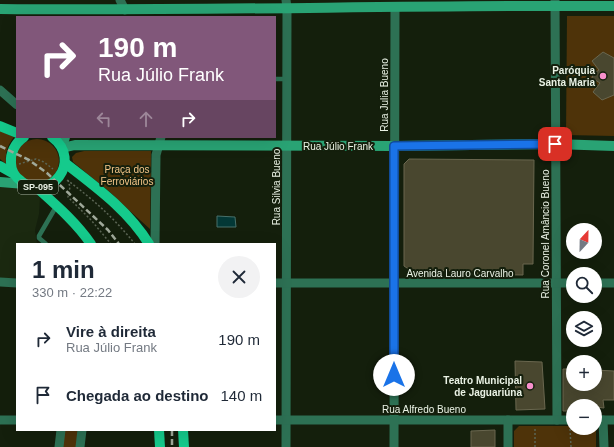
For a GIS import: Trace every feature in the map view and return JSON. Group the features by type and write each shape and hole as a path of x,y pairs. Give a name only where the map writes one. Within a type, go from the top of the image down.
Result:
{"main road":[{"path":"0,126 16,133"},
{"path":"10,163 14,147 23,138"},
{"path":"53,138 62,148"},
{"name":"SP-095","path":"0,166 14,174 25,184 36,187 50,185 65,178 65,155 62,148"},
{"name":"SP-095","path":"10,163 14,174"},
{"path":"65,163 109,198 128,216 148,243"},
{"name":"SP-095","path":"36,187 57,205 84,235 89,243"},
{"path":"159,431 160,447"},
{"path":"183,431 184,447"}],"street":[{"path":"120,0 126,14"},
{"path":"0,9 154,14 286,4 370,4 395,7 555,3 614,6"},
{"name":"Rua Coronel Amâncio Bueno","path":"555,3 557,420"},
{"name":"Rua Silvia Bueno","path":"286,4 286,447"},
{"name":"Rua Julia Bueno","path":"394,447 395,7"},
{"path":"0,90 16,105"},
{"path":"62,148 65,138"},
{"path":"155,243 156,155 160,141"},
{"name":"Rua Júlio Frank","path":"62,148 75,145 160,141 287,146 555,144 614,146"},
{"path":"0,182 25,184"},
{"path":"0,282 16,283"},
{"name":"Avenida Lauro Carvalho","path":"276,283 566,283"},
{"path":"602,283 614,283"},
{"path":"0,420 16,420"},
{"name":"Rua Alfredo Bueno","path":"276,420 566,420"},
{"path":"508,420 508,447"},
{"path":"602,420 614,420"},
{"path":"59,447 61,431"},
{"path":"80,447 82,431"},
{"path":"602,435 604,447"}],"lane":[{"path":"276,79 287,79"},
{"path":"45,243 39,238 39,236 57,205"}],"path":[{"path":"10,163 15,165 36,158 44,162 99,204 119,224 134,243"},
{"path":"65,178 70,187 68,197 91,220 110,243"},
{"path":"535,420 535,447"},
{"path":"571,435 571,447"}],"shaded area":[{"path":"0,184 25,185 40,197 39,214 35,230 37,243 16,243 16,279 0,279"}],"green space":[{"path":"567,16 614,16 614,136 566,135"},
{"path":"0,131 14,137 7,150 6,164 0,159"},
{"path":"33,139 41,139 53,145 59,157 59,165 53,177 41,183 33,183 21,177 15,165 15,157 21,145"},
{"name":"Praça dos Ferroviários","path":"84,151 151,151 150,229 111,193 73,162 72,157 76,153"},
{"path":"519,426 566,426 566,435 596,435 596,447 514,447 514,431"},
{"path":"63,431 81,431 79,447 61,447"}],"water":[{"path":"217,216 235,217 236,227 217,227"}],"building":[{"name":"Paróquia Santa Maria","path":"603,52 614,58 614,95 602,100 593,92 600,83 592,78 593,74 599,70 592,61"},
{"path":"409,159 534,160 533,264 523,264 523,275 455,274 455,271 410,270 404,266 404,164"},
{"name":"Teatro Municipal de Jaguariúna","path":"515,361 542,362 545,409 516,410"},
{"path":"563,369 566,369 566,391 602,391 602,370 614,371 614,400 603,400 604,408 602,408 602,399 566,399 566,411 563,411"},
{"path":"495,430 495,447 471,447 471,431"}],"railway":[{"path":"0,146 29,160 47,173 108,230 118,243"},
{"path":"172,431 172,447"}],"place":[{"name":"Paróquia Santa Maria","path":"603,76"},
{"name":"Teatro Municipal de Jaguariúna","path":"530,386"}],"route":[{"path":"394,375 394,146 555,144"}]}
